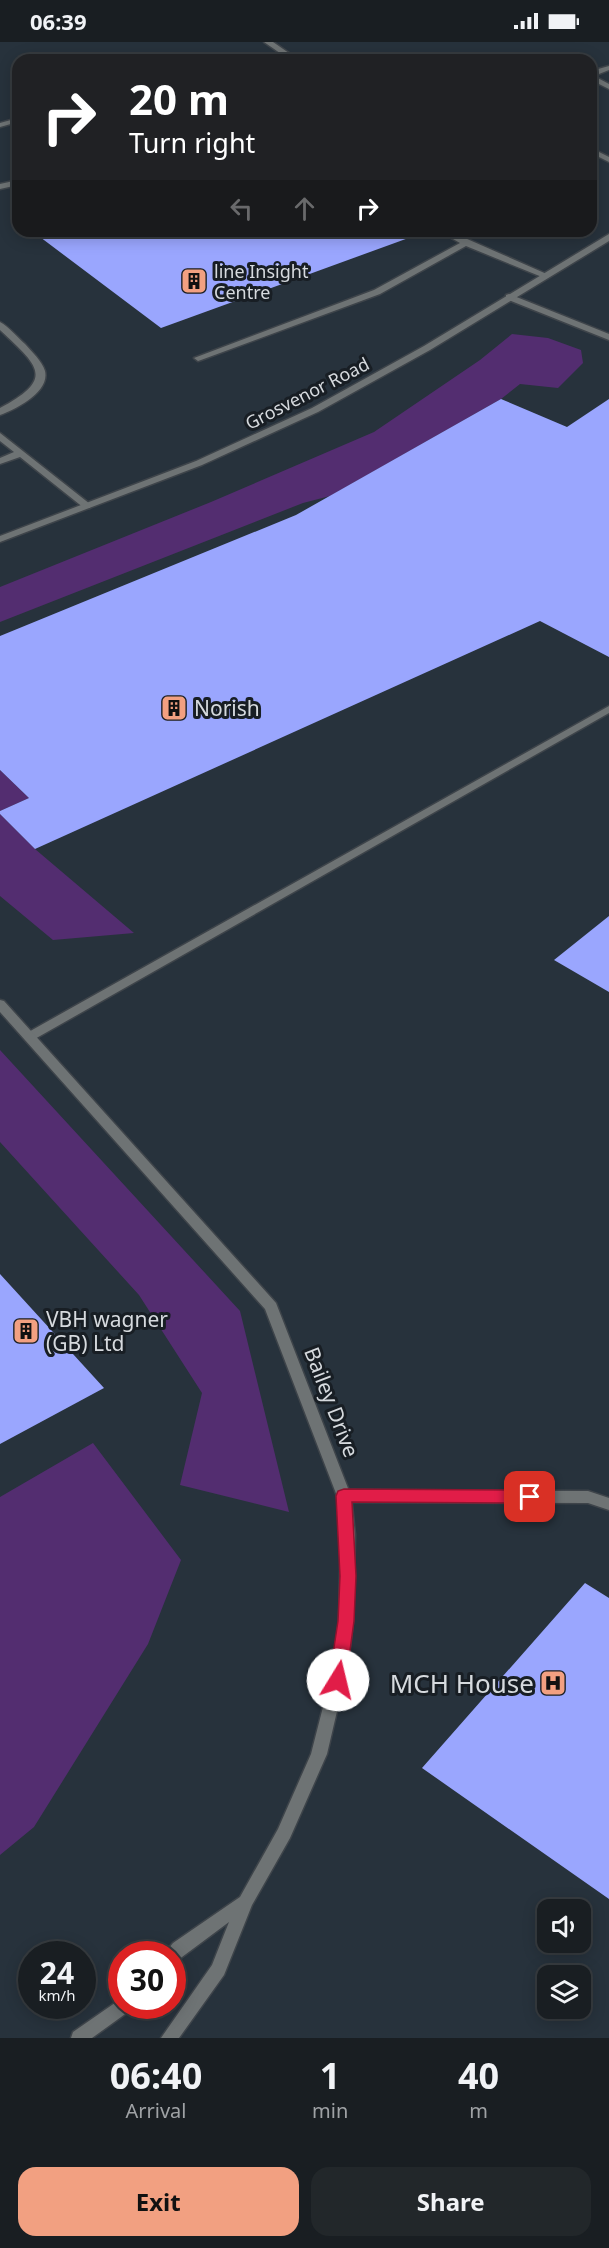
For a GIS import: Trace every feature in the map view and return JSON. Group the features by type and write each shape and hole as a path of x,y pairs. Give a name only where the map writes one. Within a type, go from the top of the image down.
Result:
{"street":[{"path":"268,42 286,54"},
{"path":"454,237 544,276"},
{"name":"Grosvenor Road","path":"0,539 200,462 289,423 363,384 609,237"},
{"path":"198,358 377,292 466,243"},
{"path":"509,297 609,337"},
{"path":"0,325 32,356 38,366 41,384 23,401 0,412"},
{"path":"0,436 87,507"},
{"path":"0,461 21,453"},
{"path":"29,1037 609,709"},
{"name":"Bailey Drive","path":"0,1004 271,1307 344,1496 348,1535 346,1621 341,1664 319,1754 284,1833 246,1901 218,1970 169,2038"},
{"path":"344,1496 588,1497 609,1504"},
{"name":"Bailey Drive","path":"186,1945 246,1901"},
{"path":"79,2038 108,2016"}],"shaded area":[{"path":"0,42 609,42 609,2038 0,2038"},
{"path":"512,334 548,338 581,350 583,363 558,388 520,384 501,399 330,496 303,503 0,622 0,587 211,502 374,432 480,360"},
{"path":"0,770 29,798 0,811"},
{"path":"0,814 35,849 134,933 53,940 0,896"},
{"path":"0,1050 240,1311 289,1512 180,1485 202,1393 139,1295 0,1142"},
{"path":"93,1443 181,1560 148,1644 34,1827 0,1855 0,1497"}],"building":[{"name":"line Insight Centre","path":"40,237 411,237 161,328"},
{"name":"Norish","path":"501,399 567,427 609,399 609,657 540,621 35,849 0,814 0,811 29,798 0,770 0,636 296,515"},
{"path":"609,916 609,992 554,960"},
{"name":"VBH wagner (GB) Ltd","path":"0,1274 104,1388 0,1444"},
{"name":"MCH House","path":"585,1583 609,1598 609,1899 422,1768"}],"place":[{"name":"line Insight Centre","path":"194,281"},
{"name":"Norish","path":"174,708"},
{"name":"VBH wagner (GB) Ltd","path":"26,1331"},
{"name":"MCH House","path":"553,1683"}],"route":[{"path":"338,1680 346,1621 348,1576 348,1535 344,1496 530,1497"}]}
